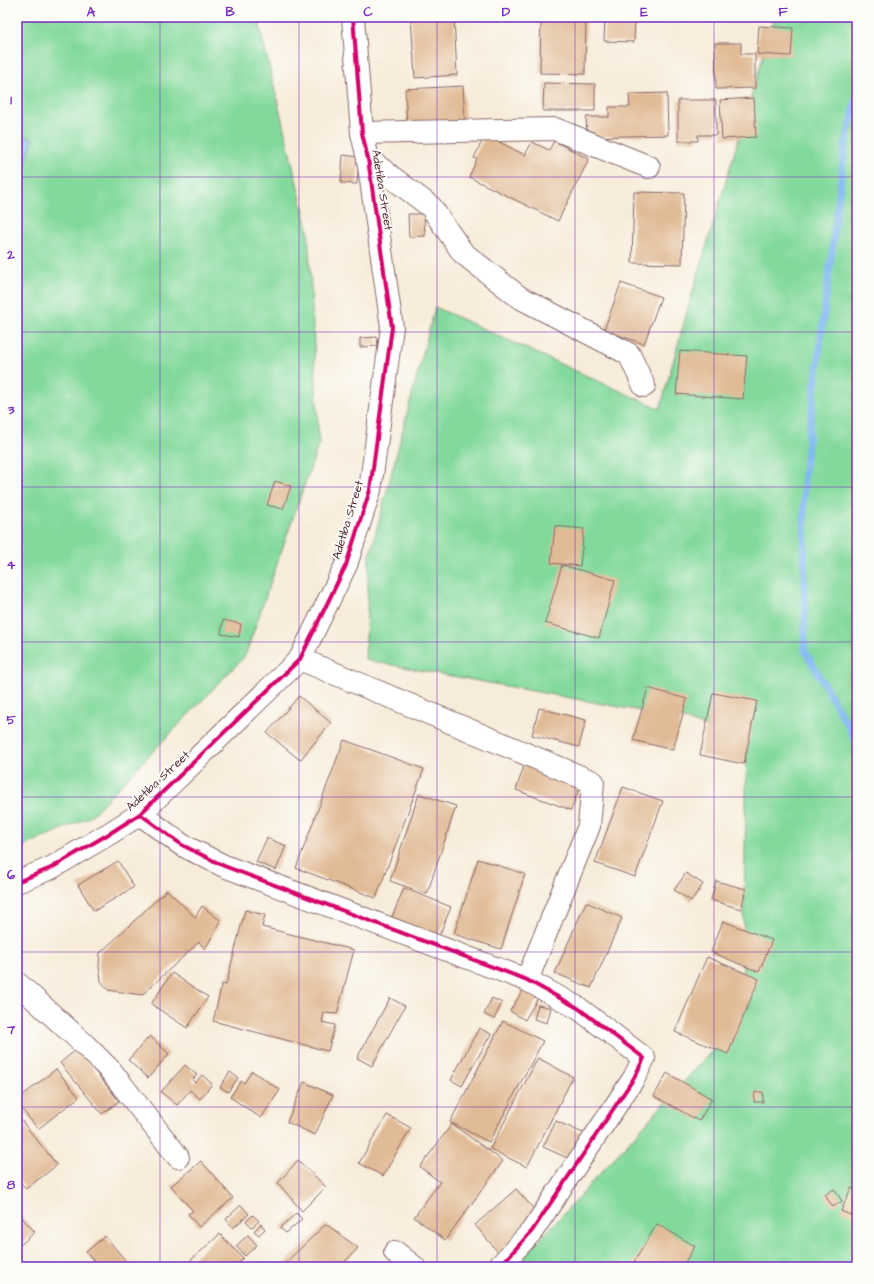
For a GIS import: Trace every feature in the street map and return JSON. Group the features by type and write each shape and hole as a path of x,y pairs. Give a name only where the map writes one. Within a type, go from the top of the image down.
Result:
{"street":[{"name":"Adetiba Street","path":"17,882 51,868 140,814 300,659 346,565 370,490 392,328 368,159 362,132 353,17"},
{"path":"362,132 555,129 649,167"},
{"path":"368,159 431,207 463,253 518,296 629,354 644,386"},
{"path":"300,659 593,782 589,826 528,980"},
{"path":"140,814 182,845 224,866 528,980 578,1008 644,1058 634,1078 532,1231 499,1267"},
{"path":"17,983 85,1045 111,1071 178,1157"},
{"path":"395,1252 414,1267"}],"green space":[{"path":"17,17 261,17 260,28 308,229 319,443 245,656 90,817 17,849"},
{"path":"775,17 857,17 857,1267 522,1267 524,1257 742,1018 747,741 684,719 365,660 369,559 435,307 660,409 690,301"}],"water":[{"path":"17,134 33,139 17,193"}],"building":[{"path":"411,17 454,17 457,75 415,78"},
{"path":"541,17 586,17 585,74 540,73"},
{"path":"605,17 635,17 634,42 604,41"},
{"path":"759,26 793,28 791,56 757,54"},
{"path":"715,43 741,43 741,54 755,54 755,88 716,89"},
{"path":"544,83 595,84 595,111 543,111"},
{"path":"463,86 465,122 407,125 405,89"},
{"path":"667,93 668,135 587,137 586,117 609,117 609,107 630,107 629,94"},
{"path":"754,98 756,137 722,139 720,100"},
{"path":"678,100 716,100 716,135 698,135 698,141 678,141"},
{"path":"485,135 525,155 532,142 549,150 554,141 589,159 558,221 469,177 477,159 474,158"},
{"path":"343,155 359,157 357,184 341,183"},
{"path":"634,192 684,193 682,264 632,263"},
{"path":"408,214 424,214 425,236 409,237"},
{"path":"621,283 661,297 644,344 604,330"},
{"path":"377,337 378,346 360,347 360,338"},
{"path":"680,351 747,356 743,399 676,394"},
{"path":"275,481 291,486 283,509 267,505"},
{"path":"555,526 584,529 580,566 551,563"},
{"path":"562,565 615,580 599,638 545,623"},
{"path":"223,620 241,624 239,637 221,634"},
{"path":"648,688 687,699 673,750 633,740"},
{"path":"713,693 757,701 744,764 700,755"},
{"path":"299,696 331,723 300,760 267,733"},
{"path":"539,708 586,720 579,747 532,735"},
{"path":"344,740 424,769 376,898 296,868"},
{"path":"525,763 581,784 571,810 516,790"},
{"path":"623,787 663,801 635,877 595,863"},
{"path":"419,794 456,806 427,894 390,881"},
{"path":"267,838 286,846 276,870 256,862"},
{"path":"478,859 525,874 501,949 454,934"},
{"path":"118,861 134,887 94,911 78,885"},
{"path":"686,873 703,884 691,901 674,890"},
{"path":"716,881 746,889 741,909 711,900"},
{"path":"404,888 451,907 437,941 390,922"},
{"path":"167,890 195,917 202,906 221,921 205,949 199,942 142,995 108,990 101,981 99,966 100,953"},
{"path":"586,902 622,918 591,988 555,973"},
{"path":"245,910 265,915 262,927 354,950 337,1014 324,1013 322,1022 335,1025 328,1051 213,1021 222,984 226,985"},
{"path":"723,921 772,940 759,972 711,952"},
{"path":"707,957 759,979 728,1054 675,1032"},
{"path":"172,973 208,997 187,1028 151,1004"},
{"path":"523,990 538,998 525,1020 510,1011"},
{"path":"390,998 405,1006 372,1066 357,1058"},
{"path":"492,998 502,1003 494,1019 484,1014"},
{"path":"538,1005 551,1008 547,1023 534,1019"},
{"path":"503,1021 543,1041 489,1142 450,1122"},
{"path":"479,1028 491,1034 462,1086 451,1080"},
{"path":"150,1036 169,1054 148,1078 128,1060"},
{"path":"77,1049 119,1101 102,1114 60,1063"},
{"path":"538,1058 573,1077 527,1167 490,1149"},
{"path":"185,1065 197,1075 192,1080 195,1083 202,1075 212,1084 200,1099 190,1090 177,1105 161,1092"},
{"path":"56,1069 79,1097 38,1129 17,1103 17,1100"},
{"path":"252,1071 280,1090 261,1118 230,1097 241,1081 244,1083"},
{"path":"230,1072 238,1078 228,1092 220,1087"},
{"path":"667,1073 712,1099 699,1121 654,1096"},
{"path":"304,1082 333,1095 315,1135 287,1122"},
{"path":"755,1092 763,1092 763,1102 754,1102"},
{"path":"17,1115 57,1165 26,1189 17,1178"},
{"path":"387,1115 411,1128 383,1176 359,1163"},
{"path":"556,1121 585,1134 572,1160 543,1147"},
{"path":"452,1124 503,1161 445,1240 414,1217 440,1182 420,1167"},
{"path":"298,1160 326,1187 302,1211 278,1183"},
{"path":"201,1161 233,1198 199,1227 188,1214 193,1211 171,1186"},
{"path":"851,1188 857,1191 857,1213 855,1217 841,1211"},
{"path":"516,1189 540,1216 498,1252 475,1225"},
{"path":"834,1189 842,1201 833,1207 825,1195"},
{"path":"241,1205 249,1214 233,1228 226,1219"},
{"path":"17,1212 35,1232 17,1248"},
{"path":"296,1213 302,1219 286,1233 280,1228"},
{"path":"253,1215 259,1221 252,1227 246,1221"},
{"path":"261,1224 265,1229 259,1235 254,1231"},
{"path":"326,1224 358,1248 340,1267 285,1267 283,1265"},
{"path":"657,1224 695,1246 682,1267 631,1267"},
{"path":"220,1234 243,1258 234,1267 195,1267 190,1261"},
{"path":"248,1235 257,1245 245,1256 236,1246"},
{"path":"105,1236 131,1267 99,1267 86,1252"},
{"path":"540,1262 547,1267 537,1267"}],"waterway":[{"path":"857,97 845,146 804,475 805,651 857,742"}],"cycle path":[{"path":"17,882 51,868 140,814 300,659 346,565 370,490 392,327 368,159 362,133 353,17"},
{"path":"140,814 182,845 224,866 527,980 578,1008 644,1058 634,1078 532,1231 499,1267"}]}
